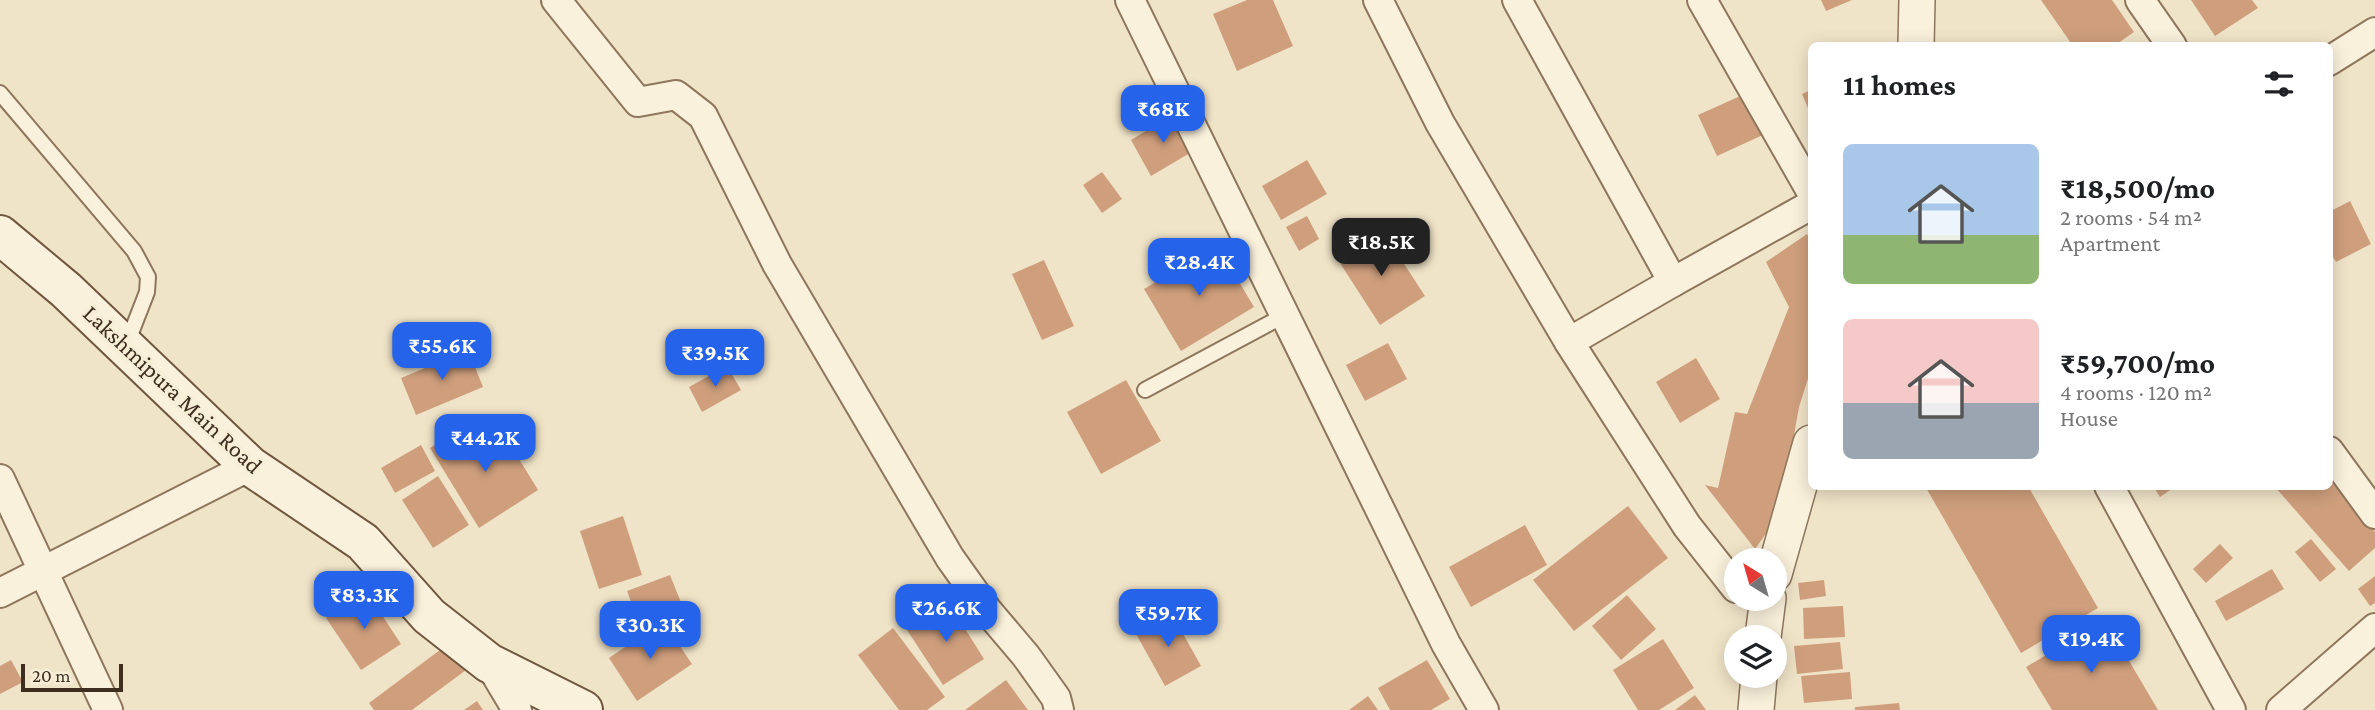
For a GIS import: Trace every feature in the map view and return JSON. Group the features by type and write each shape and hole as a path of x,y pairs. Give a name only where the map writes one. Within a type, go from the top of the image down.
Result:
{"main road":[{"name":"Lakshmipura Main Road","path":"0,235 66,290 250,466 363,542 429,616 489,663 583,710"}],"street":[{"path":"556,0 638,102 676,95 703,116 777,264 950,558 987,610 1026,656 1056,698 1059,710"},
{"path":"1130,0 1446,644 1485,710"},
{"path":"1378,0 1440,123 1569,342 1686,526 1724,573"},
{"path":"1517,0 1673,282"},
{"path":"1702,0 1808,186"},
{"path":"1916,42 1917,0"},
{"path":"2140,0 2169,42"},
{"path":"2333,59 2375,33"},
{"path":"1569,342 1808,207"},
{"path":"1781,548 1808,454"},
{"path":"2333,456 2375,514"},
{"path":"0,593 250,466"},
{"path":"0,479 108,710"},
{"path":"2111,490 2231,710"},
{"path":"2281,710 2375,628"},
{"path":"489,663 517,710"},
{"path":"1756,710 1758,688"}],"lane":[{"path":"0,93 134,251 148,277 147,292 125,347"},
{"path":"1145,390 1285,316"}],"building":[{"path":"1247,0 1273,0 1293,46 1237,71 1213,14"},
{"path":"1821,0 1852,0 1826,11"},
{"path":"2041,0 2112,0 2134,32 2120,42 2070,42"},
{"path":"2191,0 2252,0 2258,8 2215,36"},
{"path":"1808,91 1808,108 1802,94"},
{"path":"1747,93 1765,134 1717,156 1698,115"},
{"path":"1174,114 1195,150 1151,176 1131,140"},
{"path":"1307,160 1327,194 1281,220 1262,186"},
{"path":"1102,172 1122,199 1102,213 1083,185"},
{"path":"2350,201 2371,244 2336,262 2333,257 2333,210"},
{"path":"1307,216 1319,239 1299,251 1286,227"},
{"path":"1382,230 1425,296 1380,325 1338,260"},
{"path":"1807,234 1808,378 1799,407 1780,514 1754,548 1705,485 1718,488 1735,412 1747,414 1789,307 1766,262"},
{"path":"1217,245 1254,307 1181,351 1144,289"},
{"path":"1044,260 1074,326 1042,340 1012,274"},
{"path":"1388,343 1407,379 1365,401 1346,365"},
{"path":"468,350 483,387 416,415 401,378"},
{"path":"1696,358 1720,399 1680,423 1656,382"},
{"path":"727,366 741,390 702,412 689,387"},
{"path":"1126,380 1161,441 1101,474 1067,412"},
{"path":"497,423 538,490 479,528 430,448 450,436 458,447"},
{"path":"421,445 435,471 395,493 381,468"},
{"path":"438,476 469,525 433,548 402,500"},
{"path":"2333,484 2375,532 2375,548 2349,571 2278,490 2333,490"},
{"path":"1927,490 2030,490 2098,608 2021,653"},
{"path":"2156,490 2170,490 2160,497"},
{"path":"1628,506 1668,558 1574,631 1533,580"},
{"path":"623,516 642,575 599,589 580,531"},
{"path":"1525,525 1547,565 1471,607 1449,567"},
{"path":"2311,539 2336,569 2320,582 2295,552"},
{"path":"2220,544 2233,558 2206,583 2193,569"},
{"path":"2272,569 2284,589 2226,621 2215,601"},
{"path":"670,575 682,605 638,620 627,591"},
{"path":"2375,576 2375,603 2370,606 2358,589"},
{"path":"1824,580 1826,596 1800,600 1798,583"},
{"path":"366,591 401,644 361,670 326,618"},
{"path":"1627,595 1656,629 1621,660 1592,626"},
{"path":"949,603 984,659 943,685 907,630"},
{"path":"1843,606 1845,637 1804,639 1803,608"},
{"path":"1171,612 1201,666 1165,686 1135,632"},
{"path":"2105,620 2158,710 2052,710 2026,667"},
{"path":"663,621 692,664 637,701 609,658"},
{"path":"893,628 945,697 927,710 899,710 858,655"},
{"path":"1663,639 1694,688 1659,710 1638,710 1613,670"},
{"path":"1840,642 1843,669 1797,674 1794,646"},
{"path":"448,644 466,670 412,710 374,710 369,703"},
{"path":"11,660 23,682 0,694 0,666"},
{"path":"1427,660 1450,699 1431,710 1390,710 1378,688"},
{"path":"1850,672 1852,699 1804,703 1801,676"},
{"path":"1006,680 1028,710 965,710"},
{"path":"1695,695 1706,710 1675,710"},
{"path":"1368,696 1378,710 1349,710"},
{"path":"477,701 483,710 464,710"},
{"path":"1899,703 1900,710 1855,710 1855,707"}]}
